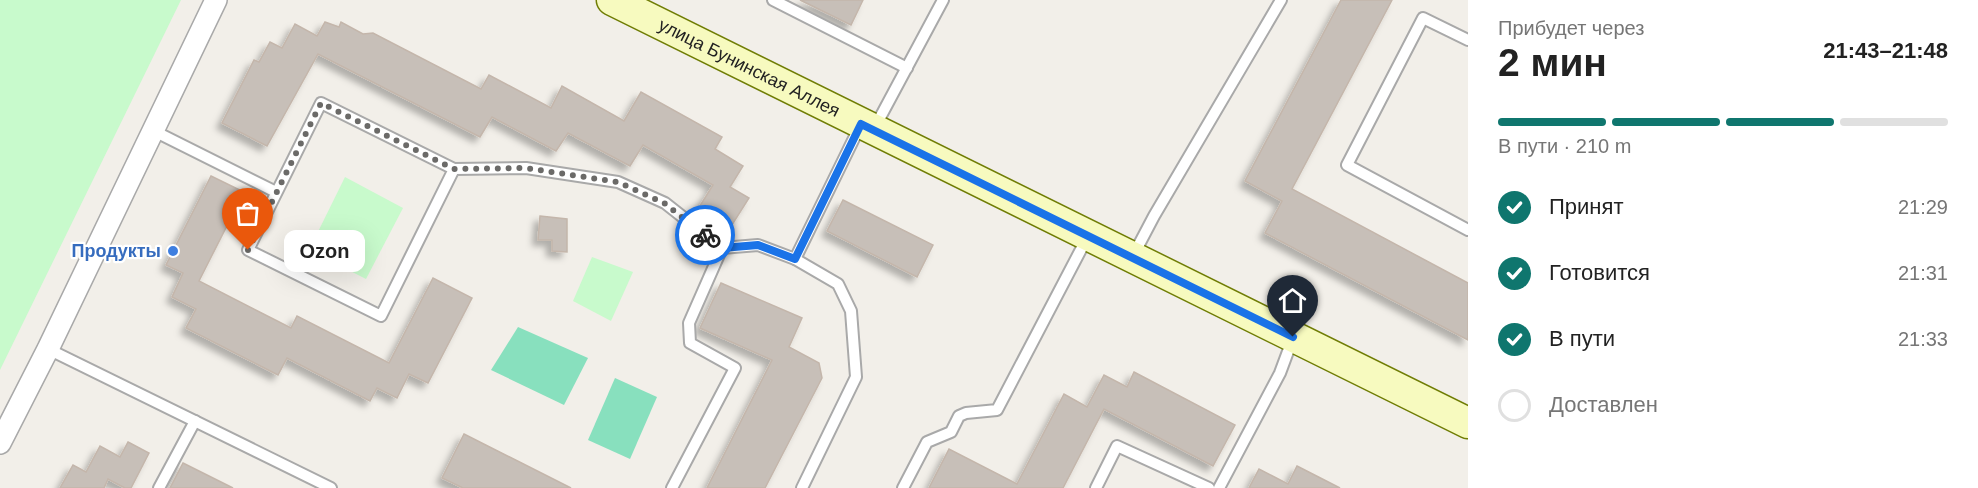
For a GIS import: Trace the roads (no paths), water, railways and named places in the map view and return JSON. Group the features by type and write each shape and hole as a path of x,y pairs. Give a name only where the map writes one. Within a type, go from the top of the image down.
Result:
{"street":[{"path":"0,443 48,349 216,0"},
{"name":"улица Бунинская Аллея","path":"612,0 1468,423"}],"lane":[{"path":"773,0 907,68"},
{"path":"795,259 868,127 907,68 943,0"},
{"path":"1132,257 1281,0"},
{"path":"1468,40 1423,18 1347,165 1468,230"},
{"path":"454,169 381,316 248,250 321,103 454,169 526,168 618,182 664,203 722,248 758,245 795,259 838,284 851,311 856,377 802,488"},
{"path":"153,130 276,192"},
{"path":"903,488 927,442 951,432 959,416 966,413 997,410 1088,236"},
{"path":"672,488 735,368 690,343 689,323 722,248"},
{"path":"1219,488 1280,373 1293,337"},
{"path":"48,349 331,488"},
{"path":"159,488 195,421"},
{"path":"1096,488 1117,446 1209,488"}],"place":[{"name":"Ozon","path":"248,250"},
{"name":"Продукты","path":"173,251"}]}
